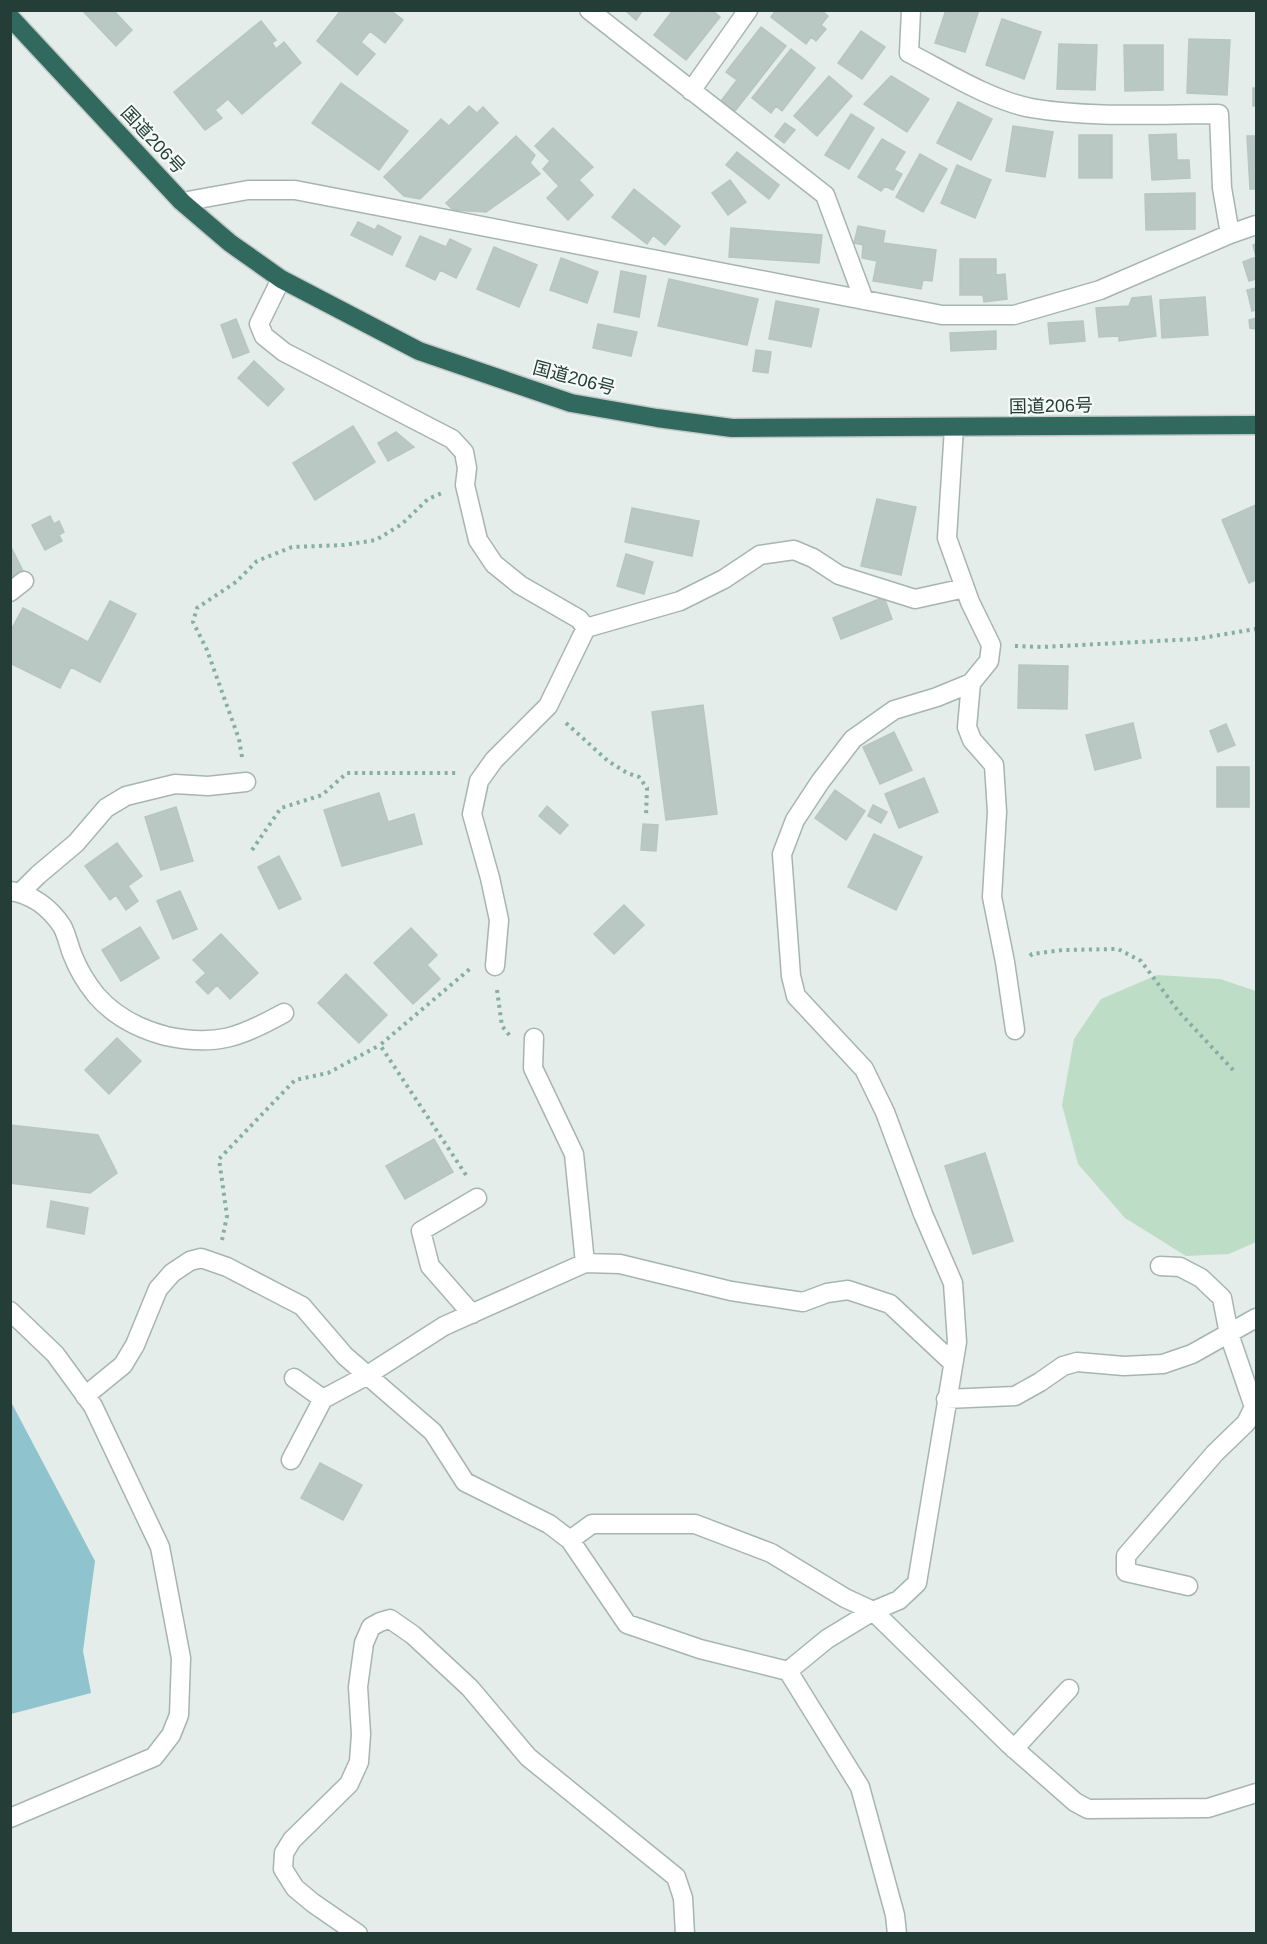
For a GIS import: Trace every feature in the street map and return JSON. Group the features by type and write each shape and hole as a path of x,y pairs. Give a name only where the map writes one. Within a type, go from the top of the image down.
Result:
{"highway":[{"name":"国道206号","path":"10,17 182,202 230,243 281,279 419,351 571,403 732,428 1257,425"}],"street":[{"path":"590,10 825,195 864,300"},
{"path":"692,91 748,10"},
{"path":"910,10 909,53 1011,102 1029,108 1077,113 1219,114 1221,188 1230,234"},
{"path":"182,202 249,190 295,190 942,315 1014,315 1100,290 1230,234 1257,225"},
{"path":"281,279 259,324 264,336 284,352 452,439 464,452 467,468 465,485 478,540 494,564 520,585 579,619 586,628"},
{"path":"788,1671 827,1639 873,1611 899,1599 916,1583 957,1342 953,1283 923,1214 885,1112 864,1069 796,996 791,976 782,854 795,820 853,739 894,710 937,697 971,683 989,661 991,645 965,588 947,538 954,428"},
{"path":"495,958 499,920 472,814 478,781 494,760 548,706 586,628 680,601 724,579 760,555 794,550 813,558 839,574 915,598 965,588"},
{"path":"971,683 967,727 972,740 994,765 997,812 992,897 1015,1030"},
{"path":"15,892 76,843 106,808 126,796 175,784 208,786 246,782"},
{"path":"15,892 37,899 62,926 74,959 96,995 121,1018 145,1031 186,1040 219,1041 250,1032 284,1013"},
{"path":"534,1038 533,1068 574,1154 585,1263"},
{"path":"472,1314 430,1266 421,1231 477,1197"},
{"path":"85,1396 123,1365 135,1345 158,1289 172,1273 190,1261 201,1258 216,1264 264,1285 302,1306 345,1356 433,1432 465,1482 549,1524 570,1540 627,1624 700,1649 788,1671 860,1787 895,1915 897,1934"},
{"path":"291,1460 323,1399 366,1376 444,1326 585,1263 620,1264 731,1291 803,1302 827,1293 848,1290 890,1304 953,1363"},
{"path":"1160,1266 1180,1267 1201,1278 1222,1298 1229,1334 1254,1407 1246,1423 1215,1453 1126,1556 1126,1572 1188,1586"},
{"path":"10,1311 55,1354 93,1406 160,1547 181,1658 179,1715 171,1735 154,1757 10,1818"},
{"path":"946,1399 1015,1396 1063,1366 1077,1362 1124,1366 1163,1364 1192,1354 1257,1318"},
{"path":"294,1378 323,1399"},
{"path":"570,1540 592,1524 695,1524 771,1553 845,1598 873,1611 1014,1749 1075,1802 1088,1809 1208,1808 1257,1793"},
{"path":"358,1934 295,1888 283,1869 284,1853 292,1840 349,1784 359,1762 361,1734 358,1687 364,1643 371,1627 390,1620 413,1635 470,1688 528,1757 676,1877 683,1898 685,1934"},
{"path":"1014,1749 1069,1689"}],"path":[{"path":"246,782 239,739 207,650 193,622 197,608 236,582 257,561 292,547 344,545 376,540 402,524 428,499 465,485"},
{"path":"991,645 1042,647 1196,639 1257,629"},
{"path":"548,706 608,761 627,773 639,777 647,788 646,817"},
{"path":"252,850 281,808 322,795 347,773 484,773"},
{"path":"1008,979 1032,954 1063,950 1118,949 1142,961 1179,1012 1236,1073"},
{"path":"216,1264 227,1216 219,1159 295,1080 328,1073 380,1045 484,957 495,958 502,1026 533,1068"},
{"path":"380,1045 479,1193 477,1197"}],"green space":[{"path":"1157,975 1220,979 1256,991 1256,1242 1229,1254 1186,1256 1125,1218 1078,1164 1062,1105 1074,1039 1101,999"}],"water":[{"path":"10,1400 95,1561 83,1651 91,1693 11,1714"}],"building":[{"path":"82,10 113,10 132,30 116,46"},
{"path":"341,10 390,10 403,20 385,43 370,31 361,42 375,54 357,75 317,41"},
{"path":"625,10 643,10 636,20"},
{"path":"673,10 695,10 699,14 702,10 712,10 720,17 686,60 654,35"},
{"path":"776,10 797,10 800,13 802,10 821,10 828,16 821,25 826,29 816,41 811,37 806,44 771,17"},
{"path":"946,10 979,10 965,52 935,43"},
{"path":"1002,19 1041,32 1024,79 986,65"},
{"path":"261,21 276,40 272,43 276,49 284,42 301,63 242,114 228,99 215,110 222,118 205,130 174,92"},
{"path":"761,27 786,46 735,111 721,101 737,80 726,72"},
{"path":"861,31 885,47 862,79 838,63"},
{"path":"1189,39 1230,40 1227,95 1187,93"},
{"path":"1059,44 1097,45 1095,90 1057,89"},
{"path":"1124,45 1163,45 1163,90 1125,91"},
{"path":"791,49 815,68 782,111 776,106 771,113 752,98"},
{"path":"829,76 852,96 817,136 794,116"},
{"path":"891,76 929,99 907,132 864,104"},
{"path":"341,83 408,131 379,170 312,123"},
{"path":"1253,88 1256,88 1256,106 1253,106"},
{"path":"958,102 992,119 971,160 937,143"},
{"path":"469,106 477,113 483,107 498,123 420,199 404,196 384,177 441,119 449,126"},
{"path":"851,114 874,128 849,169 825,155"},
{"path":"785,123 795,130 784,143 775,136"},
{"path":"1013,126 1053,132 1045,177 1006,171"},
{"path":"553,128 593,167 579,180 593,195 568,220 547,198 559,186 543,169 550,161 535,146"},
{"path":"1176,134 1177,160 1189,160 1190,178 1152,180 1149,135"},
{"path":"1079,135 1112,135 1112,178 1079,178"},
{"path":"516,136 535,155 530,163 540,174 486,212 453,210 446,203"},
{"path":"1247,136 1256,136 1256,189 1250,189"},
{"path":"882,139 905,152 894,170 902,174 893,190 885,186 881,191 858,177"},
{"path":"737,152 779,185 769,199 726,165"},
{"path":"920,154 947,169 923,212 896,197"},
{"path":"957,165 991,180 975,218 941,203"},
{"path":"730,180 746,202 728,215 712,193"},
{"path":"634,189 680,226 665,245 653,235 647,244 612,217"},
{"path":"1195,193 1195,229 1146,230 1145,194"},
{"path":"358,222 375,230 378,225 401,237 392,255 351,235"},
{"path":"858,226 885,231 883,243 936,250 932,281 923,280 921,289 873,281 877,261 862,258 863,245 854,243"},
{"path":"731,228 822,235 819,263 729,257"},
{"path":"420,236 446,247 450,239 471,249 456,278 440,270 435,280 406,266"},
{"path":"494,247 537,265 519,307 477,289"},
{"path":"1256,257 1256,279 1249,281 1243,262"},
{"path":"561,258 598,272 587,303 550,290"},
{"path":"960,259 996,259 996,275 1005,274 1007,299 984,302 983,295 960,295"},
{"path":"621,271 646,276 639,317 614,312"},
{"path":"669,279 758,299 747,345 658,326"},
{"path":"1256,288 1256,310 1252,311 1247,290"},
{"path":"1151,296 1156,336 1119,341 1119,336 1099,337 1096,308 1129,306 1132,298"},
{"path":"1205,297 1208,335 1162,338 1160,300"},
{"path":"776,301 819,309 811,347 769,339"},
{"path":"1256,318 1256,329 1250,328 1249,320"},
{"path":"236,319 249,352 233,358 221,325"},
{"path":"1083,321 1085,341 1050,344 1048,323"},
{"path":"598,324 637,332 631,356 593,348"},
{"path":"996,331 996,349 951,351 950,333"},
{"path":"756,350 771,352 768,373 753,371"},
{"path":"254,361 284,389 268,406 238,378"},
{"path":"353,426 375,462 315,500 293,463"},
{"path":"396,432 414,447 388,461 378,443"},
{"path":"877,499 916,507 901,575 861,566"},
{"path":"1256,505 1256,580 1249,583 1222,520"},
{"path":"632,508 699,521 692,556 625,542"},
{"path":"50,516 54,524 59,521 64,532 59,535 62,541 45,550 32,525"},
{"path":"10,548 23,571 10,577"},
{"path":"626,554 653,562 644,594 617,586"},
{"path":"884,597 892,619 841,639 833,618"},
{"path":"110,601 136,614 100,682 71,667 60,688 10,663 10,632 23,608 88,642"},
{"path":"1019,665 1068,666 1067,709 1018,708"},
{"path":"703,705 717,814 666,820 652,712"},
{"path":"1133,723 1141,758 1095,770 1086,735"},
{"path":"1226,724 1235,745 1218,752 1210,731"},
{"path":"894,732 912,770 880,784 863,747"},
{"path":"1217,767 1249,767 1249,807 1217,807"},
{"path":"924,778 938,812 899,828 885,794"},
{"path":"835,790 865,811 846,840 815,818"},
{"path":"379,793 388,822 414,814 422,844 342,866 324,810"},
{"path":"873,805 887,812 881,823 868,816"},
{"path":"547,806 568,825 560,834 539,816"},
{"path":"176,807 193,861 161,870 145,817"},
{"path":"643,824 658,825 656,851 641,850"},
{"path":"874,834 922,857 896,910 848,887"},
{"path":"117,843 142,876 128,886 138,901 126,910 116,895 110,900 85,866"},
{"path":"279,856 301,899 279,909 258,867"},
{"path":"180,891 197,929 173,939 157,901"},
{"path":"624,905 644,925 614,954 594,934"},
{"path":"140,927 159,958 121,981 102,950"},
{"path":"411,928 437,955 427,965 440,979 413,1004 374,963"},
{"path":"221,934 258,973 230,999 217,985 208,994 196,982 206,973 193,960"},
{"path":"346,974 387,1015 359,1043 318,1003"},
{"path":"117,1038 141,1061 109,1094 85,1070"},
{"path":"10,1125 98,1135 117,1173 90,1193 10,1183"},
{"path":"434,1139 453,1172 405,1199 386,1166"},
{"path":"985,1153 1013,1241 973,1254 945,1166"},
{"path":"51,1201 88,1208 84,1234 47,1227"},
{"path":"320,1463 362,1485 343,1520 301,1498"}]}
